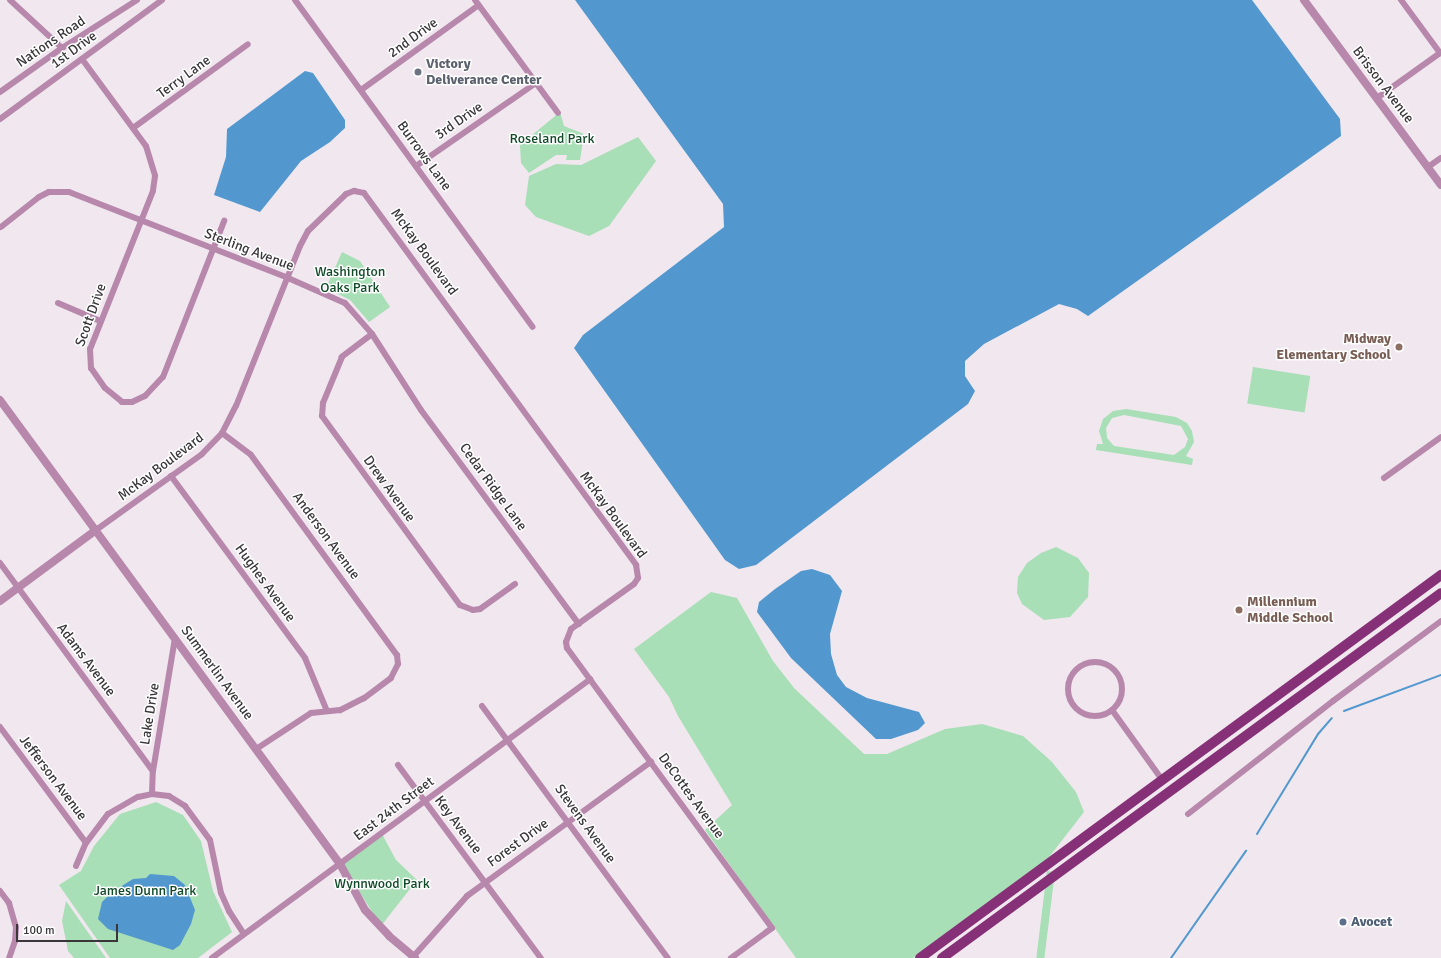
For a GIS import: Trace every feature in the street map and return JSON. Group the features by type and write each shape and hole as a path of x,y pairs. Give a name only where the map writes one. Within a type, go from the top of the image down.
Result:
{"main road":[{"path":"920,958 1163,781 1441,575"},
{"path":"942,958 1441,593"}],"street":[{"path":"10,0 62,48"},
{"name":"Nations Road","path":"0,92 62,48 137,0"},
{"name":"1st Drive","path":"0,119 162,0"},
{"name":"Burrows Lane","path":"295,0 533,327"},
{"name":"Brisson Avenue","path":"1304,0 1441,185"},
{"path":"1377,98 1440,53 1401,0"},
{"path":"477,3 558,113"},
{"name":"2nd Drive","path":"360,90 477,3"},
{"name":"Terry Lane","path":"134,128 248,44"},
{"name":"Scott Drive","path":"82,59 134,128 152,160 155,176 153,192 90,349 91,368 113,397 122,402 132,402 155,388 163,376 224,221"},
{"name":"3rd Drive","path":"416,166 536,82"},
{"path":"1428,167 1441,158"},
{"name":"Sterling Avenue","path":"1,227 39,197 60,191 142,220 288,278 345,303 372,334 390,361"},
{"name":"McKay Boulevard","path":"96,530 202,454 222,433 236,406 308,231 337,200 354,191 360,191 368,197 636,565 638,578 634,584 571,629 566,642 570,654 590,679"},
{"path":"58,303 100,321"},
{"name":"Drew Avenue","path":"372,334 342,357 323,403 322,416 460,605 466,608 480,609 515,584"},
{"name":"Cedar Ridge Lane","path":"390,361 421,410 579,624"},
{"name":"Summerlin Avenue","path":"0,400 340,864 357,898 375,922 414,958"},
{"name":"Anderson Avenue","path":"222,433 251,455 393,648 398,664 391,678 364,698 340,710 327,711"},
{"path":"1384,478 1441,437"},
{"name":"Hughes Avenue","path":"171,476 305,658 327,711"},
{"path":"0,601 96,530"},
{"name":"Adams Avenue","path":"0,563 153,770"},
{"path":"1188,814 1333,701 1441,621"},
{"name":"Lake Drive","path":"152,794 153,770 175,638"},
{"path":"1099,663 1109,666 1117,673 1121,683 1122,693 1112,710 1102,715 1091,716 1081,712 1074,705 1069,696 1069,685 1079,668 1099,663"},
{"name":"East 24th Street","path":"212,958 590,679"},
{"name":"DeCottes Avenue","path":"590,679 772,928 731,958"},
{"name":"Stevens Avenue","path":"482,706 668,958"},
{"path":"1112,710 1163,781"},
{"path":"256,748 297,719 311,712 327,711"},
{"name":"Jefferson Avenue","path":"0,727 86,843"},
{"name":"Forest Drive","path":"414,958 467,896 651,762"},
{"name":"Key Avenue","path":"398,765 541,958"},
{"path":"76,866 86,843 108,814 121,804 152,794 169,796 184,806 202,826 210,840 221,893 229,911 244,934"},
{"path":"0,891 9,903 16,927 15,941 9,958"}],"green space":[{"name":"Roseland Park","path":"560,112 564,126 584,134 580,160 566,160 567,155 556,155 529,173 521,163 520,145"},
{"path":"638,137 656,161 609,226 589,236 536,217 525,205 529,176 556,164 581,165"},
{"name":"Washington Oaks Park","path":"342,252 360,261 390,307 369,322 350,300 326,288"},
{"path":"1253,367 1310,376 1304,413 1247,404"},
{"path":"1126,409 1176,417 1187,423 1192,431 1194,442 1186,456 1193,459 1192,465 1096,450 1097,444 1103,444 1099,431 1103,419 1113,411","holes":["1124,415 1181,426 1188,439 1185,447 1174,455 1114,446 1107,438 1106,428 1112,418"]},
{"path":"1056,547 1078,558 1089,573 1088,597 1070,617 1044,620 1022,604 1017,593 1018,577 1027,563 1041,553"},
{"path":"711,592 737,598 773,661 794,688 864,754 887,754 945,729 982,724 1023,736 1052,762 1076,792 1084,812 1046,861 913,958 796,958 705,830 732,805 678,716 669,697 634,649"},
{"name":"James Dunn Park","path":"156,802 183,815 201,841 213,891 232,932 198,958 110,958 59,885 81,871 94,846 120,814"},
{"name":"Wynnwood Park","path":"382,834 396,860 417,880 381,926 342,864"},
{"path":"1047,871 1055,872 1044,958 1036,958"},
{"path":"66,901 106,958 74,958 68,951 62,921"}],"water":[{"path":"575,0 1252,0 1340,119 1341,136 1088,316 1077,309 1059,304 984,344 965,361 965,376 975,391 968,404 756,565 739,569 725,560 574,348 583,335 724,227 723,204"},
{"path":"305,71 313,73 345,120 345,128 330,142 301,161 260,212 214,195 226,157 227,129"},
{"path":"812,569 830,575 842,591 830,634 831,654 837,675 846,687 867,698 919,712 925,723 918,730 891,739 876,739 791,658 757,612 759,602 775,589 801,571"},
{"path":"150,874 174,876 185,885 195,910 191,924 180,945 173,950 108,929 98,919 102,902 112,892 133,879 146,878"}],"waterway":[{"path":"1344,711 1441,675"},
{"path":"1257,834 1318,734 1332,718"},
{"path":"1171,958 1246,851"}],"place":[{"name":"Victory Deliverance Center","path":"418,72"},
{"name":"Midway Elementary School","path":"1399,347"},
{"name":"Millennium Middle School","path":"1239,610"},
{"name":"Avocet","path":"1343,922"}]}
